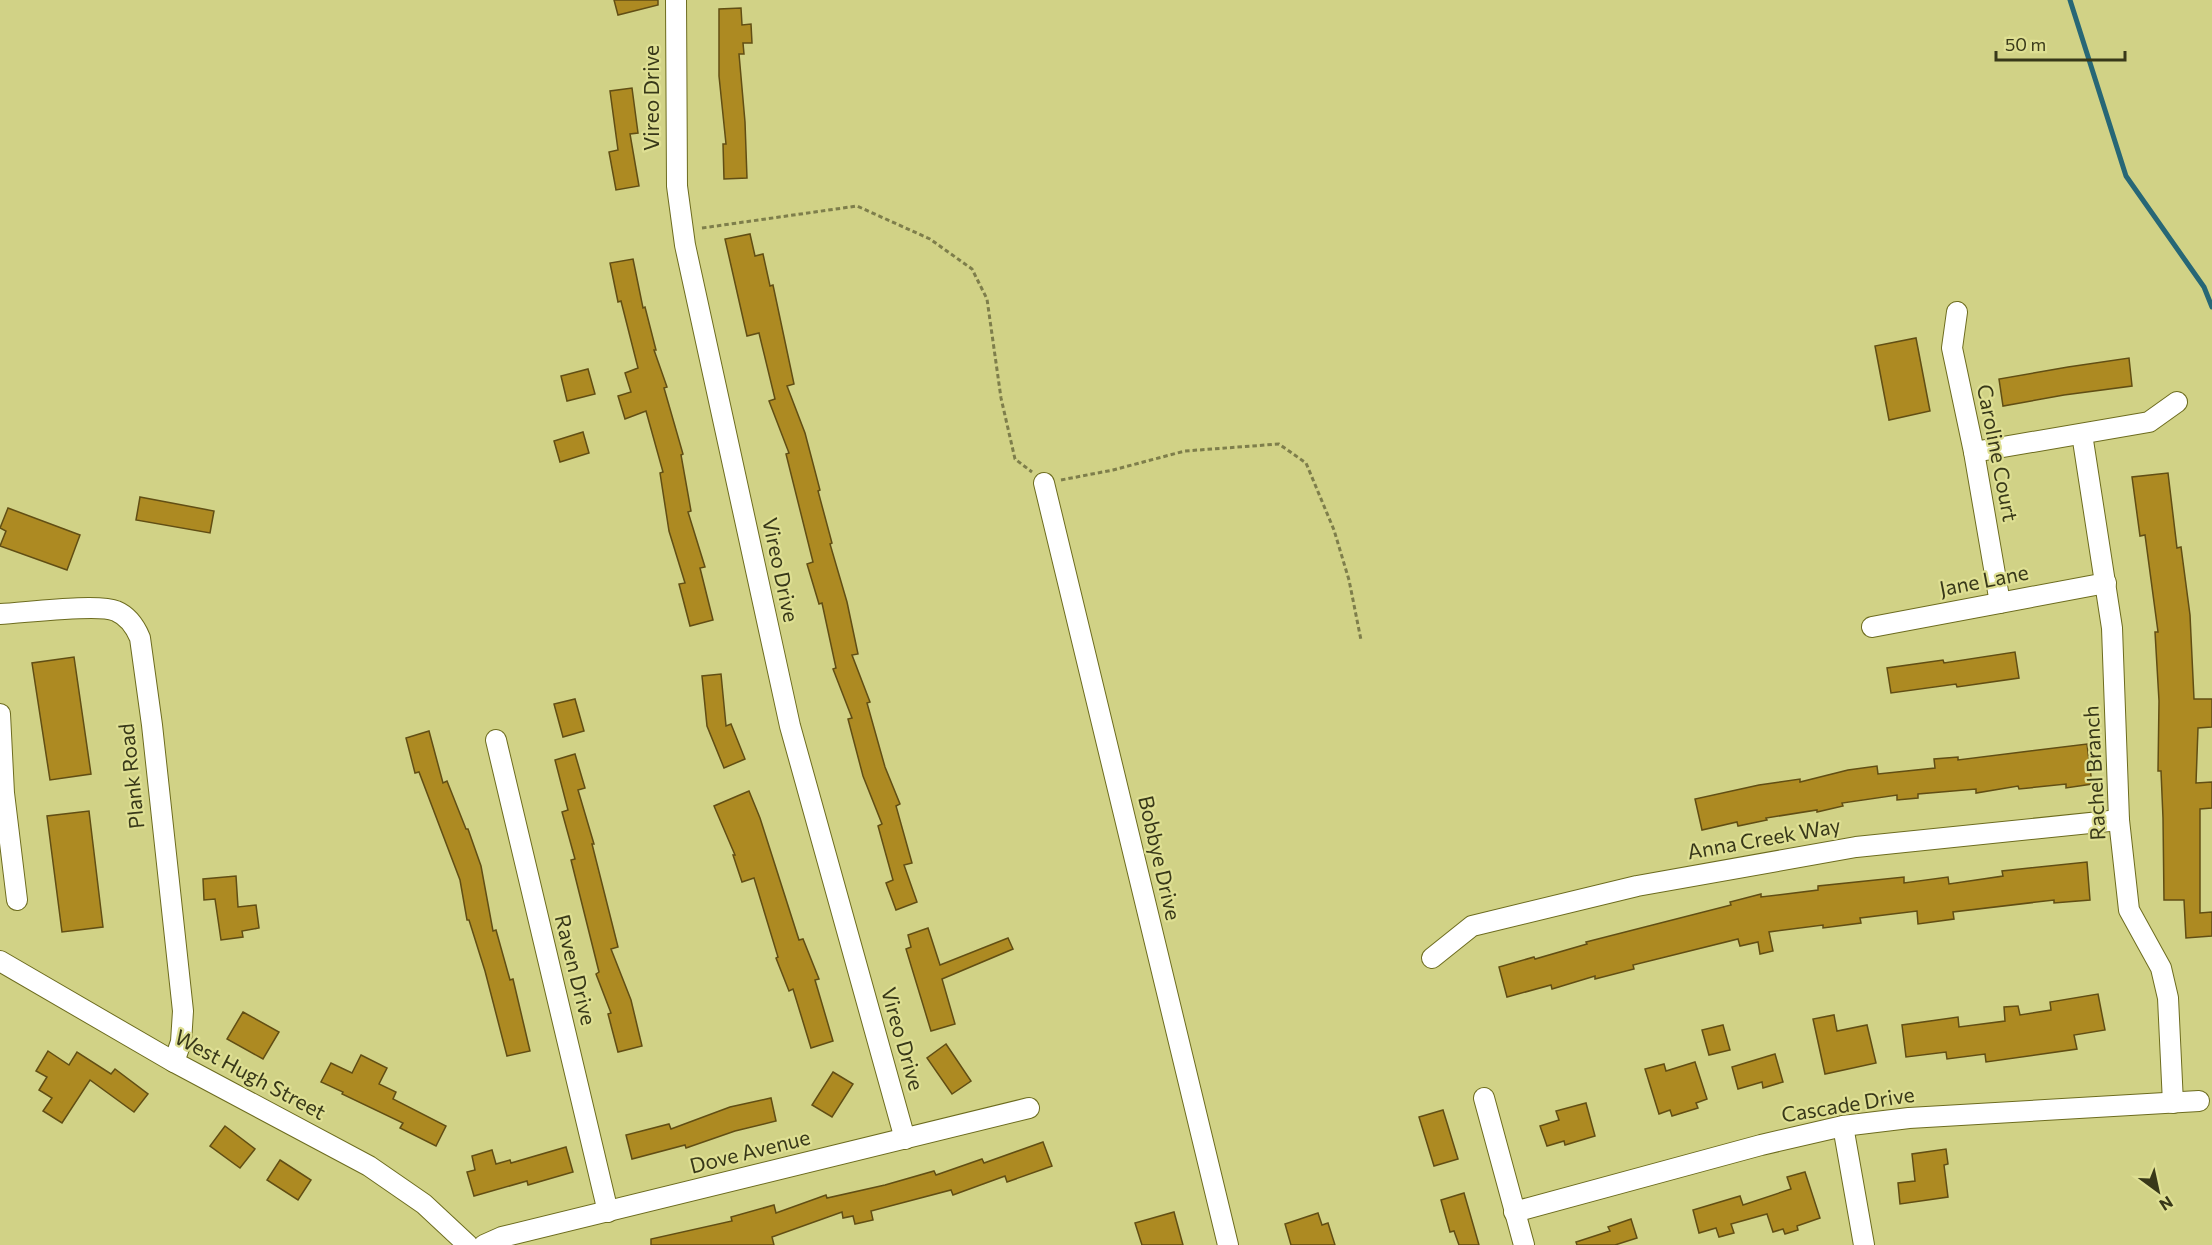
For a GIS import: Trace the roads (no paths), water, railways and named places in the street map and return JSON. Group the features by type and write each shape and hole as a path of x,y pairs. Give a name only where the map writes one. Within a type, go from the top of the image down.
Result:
{"street":[{"name":"Vireo Drive","path":"676,0 677,186 682,230 790,726 905,1139"},
{"name":"Caroline Court","path":"1957,312 1952,348 1974,452 2000,603"},
{"path":"1974,452 2149,422 2177,402"},
{"name":"Rachel Branch","path":"2082,434 2112,628 2119,820 2129,910 2161,968 2168,998 2173,1103"},
{"name":"Bobbye Drive","path":"1044,483 1228,1245"},
{"name":"Jane Lane","path":"1872,627 2106,583"},
{"name":"Plank Road","path":"0,614 107,608 124,615 136,629 140,638 152,726 183,1011 181,1042 174,1062"},
{"path":"0,714 2,793 16,900"},
{"name":"Raven Drive","path":"496,740 608,1212"},
{"name":"Anna Creek Way","path":"1432,958 1472,926 1637,886 1856,847 2119,820"},
{"name":"West Hugh Street","path":"0,961 174,1062 369,1166 424,1204 459,1242"},
{"path":"1484,1098 1524,1245"},
{"name":"Cascade Drive","path":"1514,1212 1772,1142 1843,1126 1909,1118 2199,1101"},
{"name":"Dove Avenue","path":"484,1245 502,1237 1029,1108"},
{"path":"1843,1126 1864,1245"}],"waterway":[{"path":"2070,0 2126,176 2204,287 2212,307"}]}
